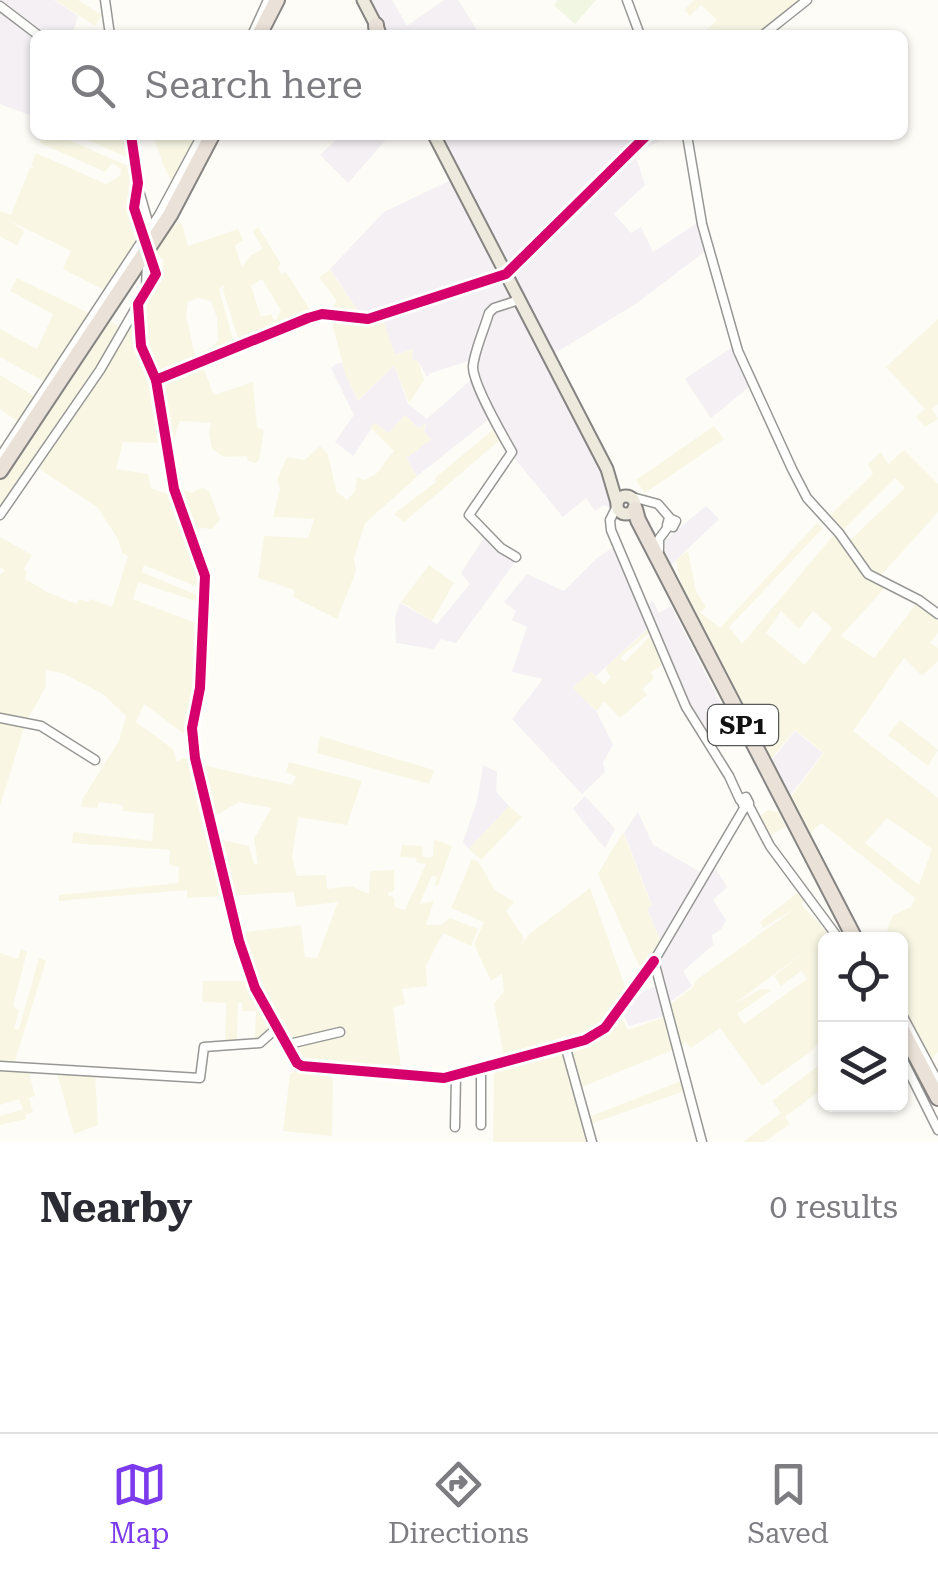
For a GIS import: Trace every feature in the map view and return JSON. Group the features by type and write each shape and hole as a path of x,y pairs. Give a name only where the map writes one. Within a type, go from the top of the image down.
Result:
{"highway":[{"path":"263,30 281,0"},
{"path":"0,469 166,214 207,140"},
{"name":"SP1","path":"623,507 852,932"},
{"path":"908,1041 938,1098"},
{"path":"908,1052 938,1109"}],"main road":[{"path":"363,0 377,30"},
{"name":"SP1","path":"437,140 623,507"}],"street":[{"path":"105,0 109,30"},
{"path":"261,30 268,0"},
{"path":"627,0 638,30"},
{"path":"769,30 807,0"},
{"path":"0,6 31,30"},
{"path":"0,515 100,370 156,274 146,231 133,200 138,183 132,140"},
{"path":"0,456 207,140"},
{"path":"146,295 146,261 184,201 208,140"},
{"path":"156,380 308,318 322,314 368,319 506,274 642,140"},
{"path":"688,140 702,224 738,352 792,469 808,498 868,574 938,614"},
{"path":"516,557 501,548 469,514 512,454 474,378 473,366 489,313 520,300"},
{"path":"138,304 141,346 156,380 174,489 205,576 200,688 192,728 195,758 254,988 302,1066 427,1078 456,1076 585,1040 605,1028 654,960 744,802"},
{"path":"833,932 770,846 702,736 613,538 610,525 623,507 658,504 669,522 659,540 662,558 852,932"},
{"path":"0,718 41,726 95,760"},
{"path":"654,960 702,1142"},
{"path":"906,1022 938,1082"},
{"path":"0,1066 200,1078 204,1046 260,1044 278,1027"},
{"path":"288,1044 340,1032"},
{"path":"564,1045 592,1142"},
{"path":"481,1068 481,1125"},
{"path":"908,1070 938,1130"},
{"path":"455,1127 456,1076"}],"shaded area":[{"path":"0,0 54,0 78,16 74,30 30,30 30,115 0,104"},
{"path":"55,0 78,0 102,15 95,26"},
{"path":"366,0 392,0 407,26 444,0 458,0 477,30 381,30"},
{"path":"694,0 802,0 765,30 707,30 717,20 701,5 690,16 684,10"},
{"path":"68,140 135,169 137,184 133,196 142,239 108,292 63,269 71,251 10,221 24,231 17,246 0,236 0,211 11,215 30,168 34,167 31,165 36,153 106,184 120,176 121,169 112,163 105,172 40,143"},
{"path":"87,140 130,140 133,160"},
{"path":"155,140 198,140 175,186"},
{"path":"336,140 386,140 348,183 320,155"},
{"path":"439,140 662,140 635,153 645,185 614,214 631,233 641,227 653,252 700,221 708,249 637,303 547,358 607,480 613,497 610,508 604,505 595,511 586,498 563,517 514,458 493,416 417,476 406,458 431,439 424,432 426,424 418,428 405,415 389,434 375,423 353,456 335,442 354,415 331,368 336,364 342,363 358,401 394,365 408,404 427,419 472,379 472,360 427,377 418,361 412,360 413,349 395,355 382,318 365,321 330,269 384,212 453,179"},
{"path":"182,223 188,246 238,229 243,240 235,246 242,267 251,255 263,249 253,232 258,227 281,264 281,274 286,272 314,316 240,345 223,290 225,284 219,289 235,347 201,362 214,395 253,382 257,427 264,430 259,460 255,463 248,461 247,456 224,457 212,449 211,423 180,421 172,445 180,489 192,493 202,488 209,491 220,520 212,529 200,528 190,534 205,590 144,565 142,572 204,598 204,604 138,582 133,599 201,625 198,703 191,739 144,704 136,722 173,749 177,762 194,758 214,838 249,846 254,864 258,864 254,839 271,808 239,802 211,818 198,764 292,785 296,776 286,772 289,762 362,781 347,825 298,817 292,857 297,876 326,875 327,889 351,886 369,894 370,871 394,870 394,891 388,896 394,897 395,907 405,910 426,864 416,862 417,858 400,857 402,845 423,846 422,856 433,857 434,839 452,846 438,886 437,877 432,876 419,904 434,901 426,925 441,925 450,918 478,929 471,946 443,933 426,966 427,986 402,989 405,1004 393,1007 402,1075 333,1069 332,1136 283,1131 290,1074 301,1066 253,980 238,933 301,925 305,957 317,958 338,902 296,907 294,892 187,898 187,890 59,901 59,895 178,883 179,867 169,865 170,850 72,843 73,832 152,841 154,814 123,811 123,805 99,802 97,808 81,807 119,741 126,716 103,694 62,673 46,670 46,687 26,722 0,806 0,575 5,570 0,567 0,537 32,555 24,569 25,579 77,604 79,599 90,599 112,607 128,556 122,553 118,539 97,507 35,466 0,520 0,477 104,319 124,328 159,281 164,260 154,252 171,225","holes":["262,279 281,310 277,319 271,314 261,317 251,286","197,298 211,301 217,318 218,341 195,355 186,315 188,302","123,442 165,443 176,497 151,488 148,474 116,469"]},
{"path":"330,270 365,321 382,317 395,355 413,349 412,360 418,361 424,380 409,403 394,365 358,400 346,376 331,320 330,310 337,301 319,277"},
{"path":"17,278 93,315 47,383 0,357 0,329 37,349 53,314 10,291"},
{"path":"938,319 938,404 932,409 938,419 925,427 916,417 925,409 886,367"},
{"path":"733,347 750,386 711,418 685,379"},
{"path":"0,375 37,398 20,423 0,409"},
{"path":"405,415 418,428 426,424 424,432 431,440 406,458 417,477 365,523 354,558 356,571 337,619 293,597 295,590 258,578 264,536 308,538 314,519 273,517 280,489 277,480 287,457 305,460 320,446 328,454 336,491 347,500 355,491 357,477 364,480 376,474 394,451 370,427 375,423 389,433"},
{"path":"714,426 724,439 645,493 636,480"},
{"path":"494,429 501,439 404,522 394,514 436,482 435,478"},
{"path":"904,450 938,484 938,512 877,580 885,588 841,636 874,658 917,603 938,621 938,633 930,643 938,648 938,661 922,676 904,658 853,731 938,798 938,1052 928,1063 908,1024 908,932 887,932 893,915 911,907 915,898 821,823 808,836 789,799 824,753 795,730 769,761 685,601 676,560 688,551 696,591 706,607 700,612 720,628 817,523 823,528 729,627 742,644 836,532 826,519 873,474 868,464 881,452 888,464","holes":["895,478 905,488 848,542 840,533","781,611 799,629 813,611 832,628 805,665 766,633","887,818 932,849 919,885 865,843"]},
{"path":"706,506 719,519 670,566 663,542"},
{"path":"485,536 517,559 456,643 441,639 434,649 396,643 395,618 400,603 437,624 470,584 461,573"},
{"path":"614,547 647,629 596,676 591,672 574,687 596,711 613,745 603,762 605,772 582,794 512,719 543,679 512,672 527,627 512,620 516,611 504,602 527,574 564,591"},
{"path":"429,565 454,583 432,621 401,602"},
{"path":"653,601 659,613 671,606 732,726 706,741 644,606"},
{"path":"647,630 649,633 620,658 625,662 650,636 662,665 651,672 654,678 642,689 647,695 620,718 604,701 597,711 573,688 591,672 604,685 611,677 607,666"},
{"path":"900,720 938,750 928,766 888,735"},
{"path":"795,731 823,753 789,797 771,761"},
{"path":"320,736 434,770 429,784 317,753"},
{"path":"483,765 497,772 496,792 509,806 469,849 463,842 477,801"},
{"path":"585,796 615,829 605,848 573,809"},
{"path":"509,806 522,817 481,860 469,849"},
{"path":"768,810 778,812 786,827 768,836 758,817"},
{"path":"638,812 653,845 704,874 712,863 727,887 713,900 726,920 712,935 713,945 683,971 692,986 666,1005 665,1016 629,1026 620,1008 626,999 660,984 656,964 663,947 647,908 652,905 624,833"},
{"path":"623,832 652,906 647,909 662,945 642,972 598,874"},
{"path":"472,859 478,861 495,890 514,902 506,911 524,938 521,946 528,935 590,888 627,992 616,1008 628,1030 665,1017 675,1049 577,1089 586,1118 684,1080 687,1090 588,1125 591,1142 493,1142 494,1067 505,1063 494,1003 504,992 502,974 491,981 474,944 484,922 451,908"},
{"path":"800,891 806,900 801,904 827,932 818,932 818,1044 762,1086 720,1028 691,1048 685,1042 678,1049 667,1007 693,987 695,981 797,907 763,928 760,922","holes":["807,950 774,976 781,986 801,971 807,979 744,1024 737,1014 772,990 761,989 734,1004"]},
{"path":"21,949 27,952 13,1006 19,1010 14,1029 19,1029 39,958 46,961 13,1067 28,1069 35,1096 29,1098 33,1112 25,1115 26,1119 0,1125 0,1116 23,1109 19,1099 0,1105 0,953 18,959"},
{"path":"203,981 251,981 276,1026 256,1044 225,1045 226,1003 202,1002","holes":["242,1002 242,1011 256,1011 255,1041 237,1040 238,1003"]},
{"path":"818,1066 818,1092 785,1117 790,1124 765,1142 743,1142 781,1113 772,1101"},
{"path":"56,1070 95,1073 98,1125 74,1134"}],"green space":[{"path":"558,0 596,0 575,24 554,5"}],"cycle path":[{"path":"132,140 138,183 134,208 156,274 138,304 141,346 156,380 174,489 205,576 200,688 192,728 195,758 239,941 255,988 297,1063 444,1078 585,1040 605,1028 654,961"},
{"path":"156,380 308,318 322,314 368,319 506,274 642,140"}]}
